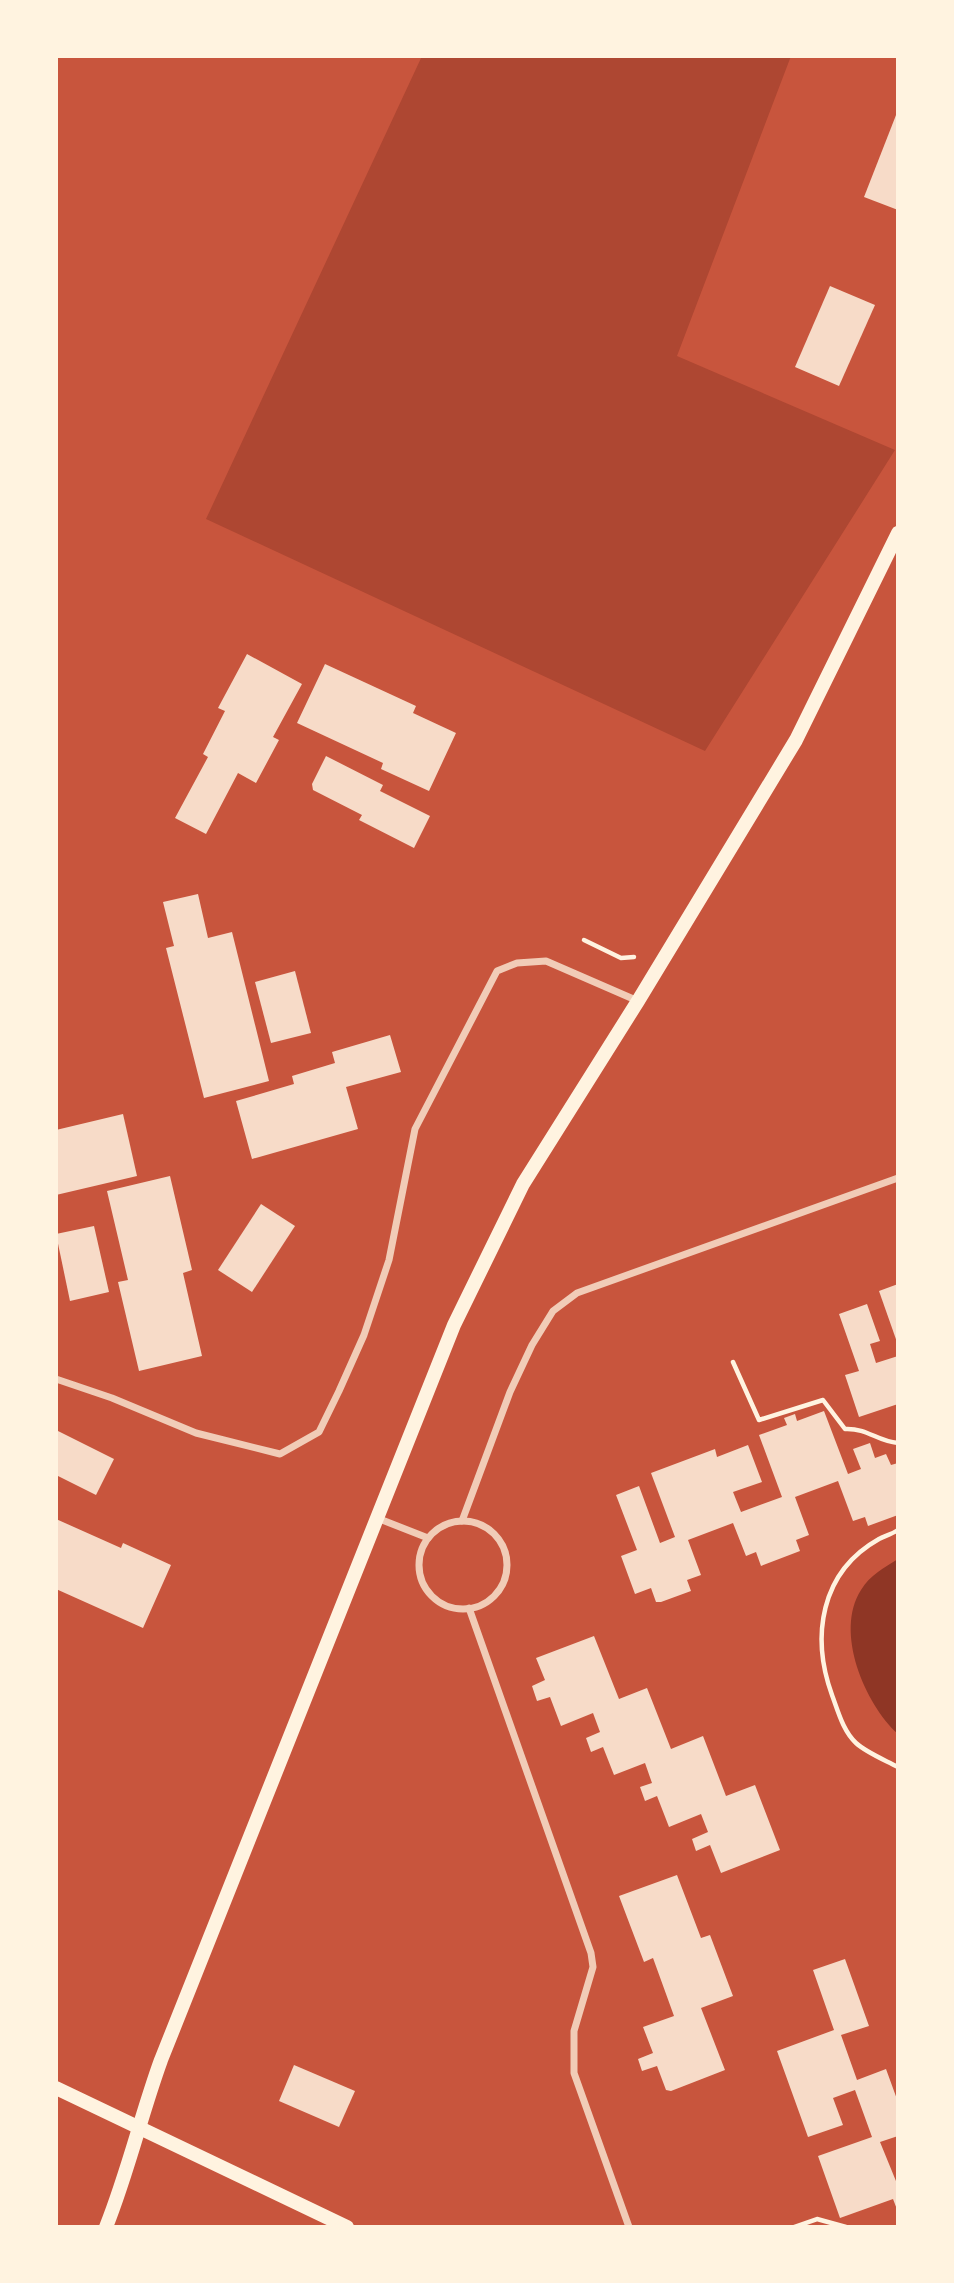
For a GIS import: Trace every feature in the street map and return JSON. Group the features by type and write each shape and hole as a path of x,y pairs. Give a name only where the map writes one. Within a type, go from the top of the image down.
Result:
{"main road":[{"path":"106,2227 161,2060 454,1325 523,1184 638,1002 796,740 898,533"},
{"path":"56,2088 347,2227"}],"street":[{"path":"56,1379 112,1398 195,1433 279,1454 319,1432 364,1335 389,1260 415,1129 497,971 517,963 546,961 638,1002"},
{"path":"462,1521 505,1404 532,1345 548,1318 565,1301 577,1293 898,1178"},
{"path":"376,1517 428,1538"},
{"path":"462,1521 487,1528 497,1537 507,1562 506,1575 493,1597 482,1605 469,1608 443,1605 433,1597 425,1587 419,1562 428,1538 437,1529 462,1521"},
{"path":"469,1608 590,1953 593,1967 573,2031 574,2073 629,2227"}],"path":[{"path":"584,940 621,958 632,958 637,953"},
{"path":"733,1362 759,1420 823,1400 845,1429 861,1429 886,1442 898,1443"},
{"path":"898,1530 878,1539 862,1552 836,1583 825,1605 821,1640 828,1685 847,1732 856,1743 898,1767"},
{"path":"794,2227 817,2219 846,2227"}],"shaded area":[{"path":"422,56 791,56 677,356 895,450 705,751 206,519"},
{"path":"898,1559 898,1734 874,1705 865,1686 852,1646 851,1626 853,1607 861,1590 878,1572"}],"building":[{"path":"898,110 898,210 864,197"},
{"path":"830,286 875,305 839,386 795,367"},
{"path":"247,654 302,684 273,737 279,740 256,783 238,773 206,834 175,818 208,757 203,754 225,711 218,708"},
{"path":"325,664 416,706 413,713 456,733 429,791 381,769 383,763 297,723"},
{"path":"326,756 383,785 380,791 430,816 414,848 359,820 362,815 313,790 312,784"},
{"path":"198,894 208,938 232,932 269,1081 204,1098 166,948 174,946 163,902"},
{"path":"295,971 311,1033 271,1043 255,982"},
{"path":"390,1035 401,1072 346,1087 358,1129 252,1159 236,1101 294,1084 292,1076 335,1063 332,1052"},
{"path":"123,1114 137,1176 56,1195 56,1130"},
{"path":"170,1176 192,1270 183,1273 202,1356 139,1371 118,1282 128,1280 107,1191"},
{"path":"261,1204 295,1226 252,1292 218,1270"},
{"path":"94,1226 109,1292 70,1301 56,1234"},
{"path":"898,1284 898,1345 879,1291"},
{"path":"867,1304 880,1341 870,1344 876,1363 898,1356 898,1404 859,1417 845,1375 859,1371 839,1314"},
{"path":"824,1411 848,1474 861,1469 853,1449 870,1443 875,1458 886,1454 891,1465 898,1463 898,1515 868,1526 865,1517 853,1521 838,1481 795,1497 809,1535 796,1540 800,1551 761,1566 756,1552 746,1556 733,1523 688,1540 701,1575 687,1580 691,1591 661,1602 656,1602 651,1588 635,1594 621,1556 637,1550 616,1495 639,1486 660,1543 675,1537 651,1473 715,1449 717,1457 748,1445 762,1482 733,1492 741,1512 782,1497 759,1435 787,1425 784,1418 795,1414 797,1421"},
{"path":"56,1430 114,1459 96,1495 56,1475"},
{"path":"56,1519 121,1548 123,1543 171,1565 143,1628 56,1589"},
{"path":"594,1636 619,1699 647,1688 671,1749 703,1736 726,1796 755,1785 780,1850 721,1873 710,1845 696,1851 692,1839 708,1832 701,1814 669,1827 657,1796 645,1801 640,1787 652,1783 645,1763 614,1775 603,1747 591,1752 586,1738 600,1732 593,1713 561,1726 550,1697 537,1701 532,1686 545,1680 536,1658"},
{"path":"677,1875 701,1938 710,1935 733,1996 701,2008 725,2070 671,2091 666,2090 657,2066 642,2071 638,2059 653,2053 643,2027 674,2016 653,1958 644,1962 619,1896"},
{"path":"845,1959 869,2026 841,2035 857,2080 886,2069 898,2102 898,2136 880,2142 898,2186 898,2212 893,2199 840,2218 818,2156 872,2137 855,2090 833,2098 843,2125 808,2137 777,2051 834,2030 813,1970"},
{"path":"294,2065 355,2091 339,2127 279,2101"}]}
